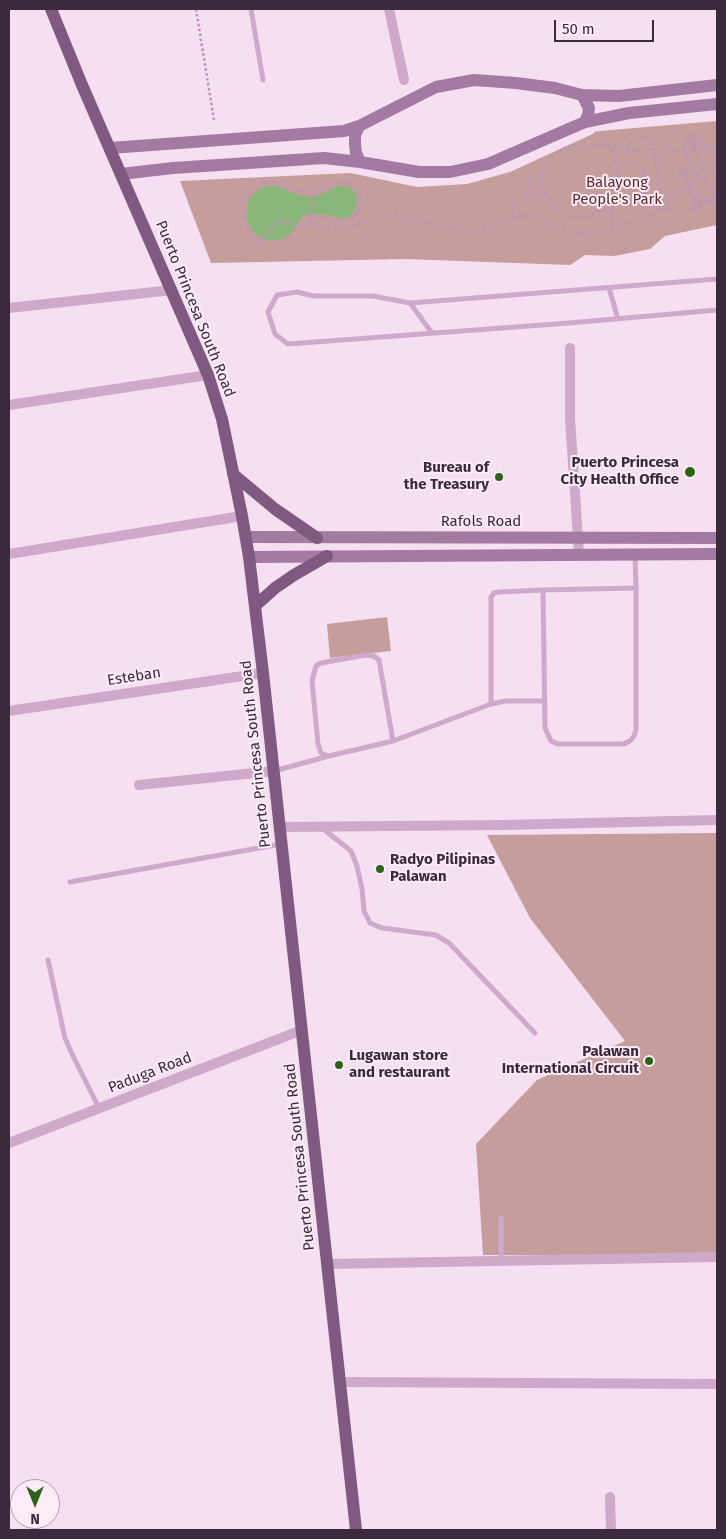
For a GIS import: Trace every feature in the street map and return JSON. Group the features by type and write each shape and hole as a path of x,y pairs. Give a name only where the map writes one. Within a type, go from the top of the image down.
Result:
{"main road":[{"name":"Puerto Princesa South Road","path":"51,9 208,375 222,419 242,516 249,557 263,673 356,1530"},
{"path":"233,474 275,509 317,538"},
{"path":"255,606 275,588 327,556"}],"street":[{"path":"389,9 404,80"},
{"path":"110,148 344,132 436,87 474,80 526,84 582,94 619,96 717,85"},
{"path":"582,94 589,108 586,122"},
{"path":"121,174 173,168 324,158 419,172 450,172 488,164 586,122 628,113 717,104"},
{"path":"359,126 354,144 360,162"},
{"path":"9,308 172,290"},
{"path":"570,348 570,418 579,554"},
{"path":"9,405 208,375"},
{"path":"9,554 242,516"},
{"name":"Rafols Road","path":"246,537 717,538"},
{"path":"249,557 717,554"},
{"name":"Esteban","path":"9,711 263,673"},
{"path":"139,785 274,771"},
{"path":"280,827 503,825 717,820"},
{"name":"Paduga Road","path":"9,1143 302,1030"},
{"path":"328,1264 717,1257"},
{"path":"341,1382 717,1384"},
{"path":"610,1497 611,1530"}],"lane":[{"path":"251,9 262,80"},
{"path":"717,279 410,303 373,296 314,296 297,292 277,295 268,312 275,334 288,344 717,310"},
{"path":"608,288 618,319"},
{"path":"410,303 432,333"},
{"path":"543,590 545,728 551,742 558,744 624,744 631,740 636,730 635,554"},
{"path":"491,704 491,597 494,593 636,588"},
{"path":"329,756 319,749 312,681 314,671 321,663 366,655 374,656 379,660 393,741"},
{"path":"274,771 393,741 491,704 506,701 545,701"},
{"path":"320,826 351,851 357,866 362,889 364,911 370,923 382,928 436,935 449,943 535,1033"},
{"path":"70,882 282,844"},
{"path":"48,960 65,1038 99,1108"},
{"path":"501,1218 501,1262"}],"path":[{"path":"196,9 214,120"},
{"path":"543,173 541,182 544,192 554,209 564,216 588,217 601,209 612,196 618,184 614,154 586,122"},
{"path":"696,179 685,151 686,142 691,136 702,138 717,168 707,172 701,171 700,177"},
{"path":"638,189 644,174 642,170 630,161 628,150 631,142 642,138 653,142 662,199"},
{"path":"686,142 693,143 701,166"},
{"path":"528,198 528,188 543,173 552,158 562,149 573,145 608,145 628,150 654,148 685,151 717,145"},
{"path":"684,176 687,171 717,160"},
{"path":"682,168 687,171"},
{"path":"682,168 679,173 684,176 694,203 699,205"},
{"path":"682,168 697,199 700,201"},
{"path":"705,179 707,172"},
{"path":"618,177 658,202 660,209"},
{"path":"667,201 700,177 705,179 716,197"},
{"path":"313,216 337,221 345,220 357,214 360,206 360,195 354,186 348,183 339,182 299,192 277,183 268,182 249,193 244,201 244,222 254,236 254,242 258,245 279,221 304,226 309,223 338,228 349,227 374,215 386,213 463,231 473,231 523,215 539,218 556,229 571,234 594,234 626,226 660,209 662,210 668,207 667,201"},
{"path":"309,223 315,189"},
{"path":"514,218 511,204 544,192"},
{"path":"612,196 612,230"},
{"path":"694,203 695,206 700,201 716,197"},
{"path":"694,203 691,208 694,211 698,210 699,205 716,197"},
{"path":"662,199 667,201"},
{"path":"658,202 662,199"}],"green space":[{"name":"Balayong People's Park","path":"717,121 717,225 665,236 650,249 614,256 585,255 570,265 405,259 211,263 180,181 350,173 417,187 467,184 510,172 599,131"},
{"path":"387,617 391,651 330,658 327,624"},
{"name":"Palawan International Circuit","path":"717,833 717,1256 483,1255 476,1144 537,1080 625,1041 530,918 487,835"}],"shaded area":[{"path":"339,185 351,188 357,196 356,207 351,216 344,219 328,215 303,215 288,236 279,240 267,240 255,234 246,219 249,198 266,186 277,186 298,195 309,197 322,194"}],"place":[{"name":"Puerto Princesa City Health Office","path":"690,472"},
{"name":"Bureau of the Treasury","path":"499,477"},
{"name":"Radyo Pilipinas Palawan","path":"380,869"},
{"name":"Palawan International Circuit","path":"649,1061"},
{"name":"Lugawan store and restaurant","path":"339,1065"}]}
